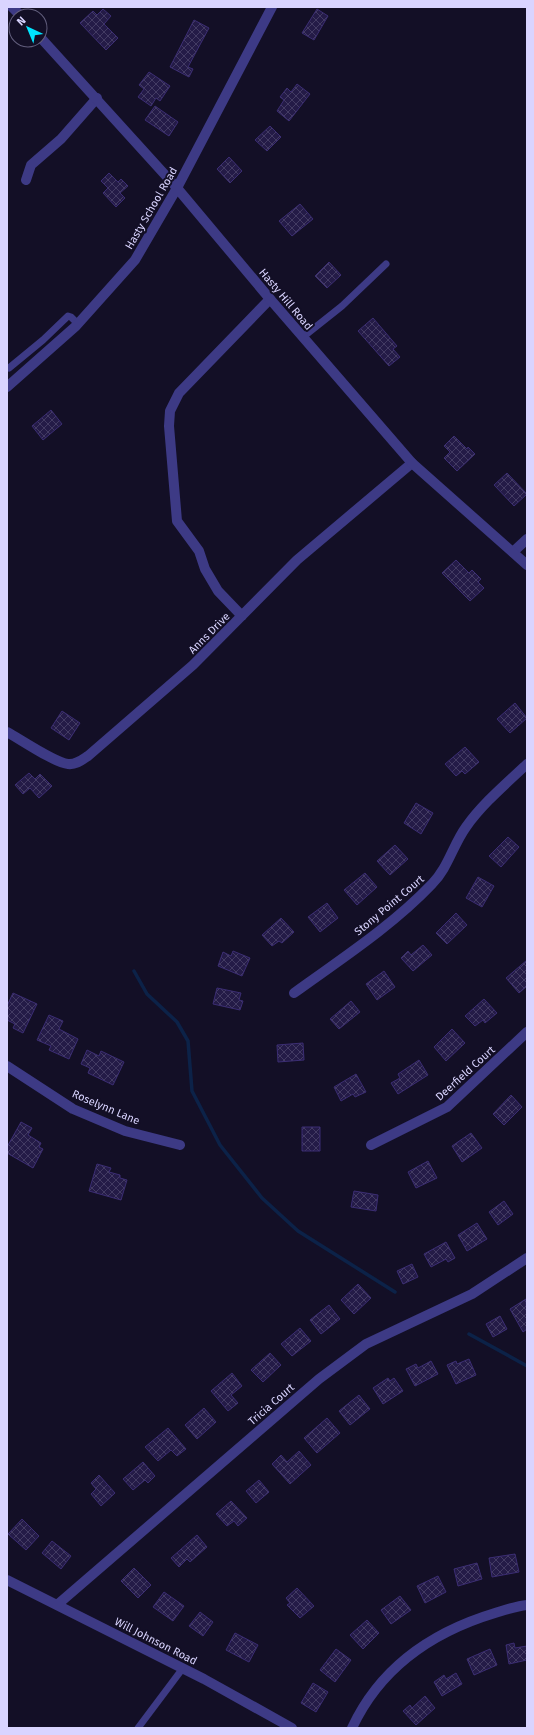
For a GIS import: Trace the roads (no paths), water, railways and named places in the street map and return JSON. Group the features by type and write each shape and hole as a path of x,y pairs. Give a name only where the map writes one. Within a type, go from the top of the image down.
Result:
{"street":[{"name":"Hasty School Road","path":"7,387 78,324 135,260 177,188 272,7"},
{"name":"Hasty Hill Road","path":"48,45 177,188 303,338 412,463 527,565"},
{"path":"26,180 31,165 61,139 97,98"},
{"path":"242,616 218,591 205,569 199,550 177,521 170,411 179,393 270,299"},
{"name":"Anns Drive","path":"7,732 49,756 67,764 76,763 106,741 193,665 297,560 412,463"},
{"path":"513,552 527,539"},
{"name":"Stony Point Court","path":"294,993 356,948 433,883 445,866 465,828 480,808 527,764"},
{"name":"Deerfield Court","path":"371,1145 447,1107 527,1032"},
{"name":"Roselynn Lane","path":"7,1066 73,1109 125,1131 180,1145"},
{"name":"Tricia Court","path":"57,1605 319,1379 366,1344 472,1294 527,1258"},
{"name":"Will Johnson Road","path":"7,1580 183,1668 292,1728"},
{"path":"352,1728 371,1694 400,1664 419,1648 447,1631 468,1621 527,1605"}],"lane":[{"path":"303,338 342,306 386,264"},
{"path":"19,376 8,367 43,340 68,316 78,324"},
{"path":"138,1728 183,1668"}],"waterway":[{"path":"134,971 147,994 177,1022 188,1041 192,1091 220,1145 262,1198 298,1231 395,1292"},
{"path":"469,1334 527,1366"}]}
